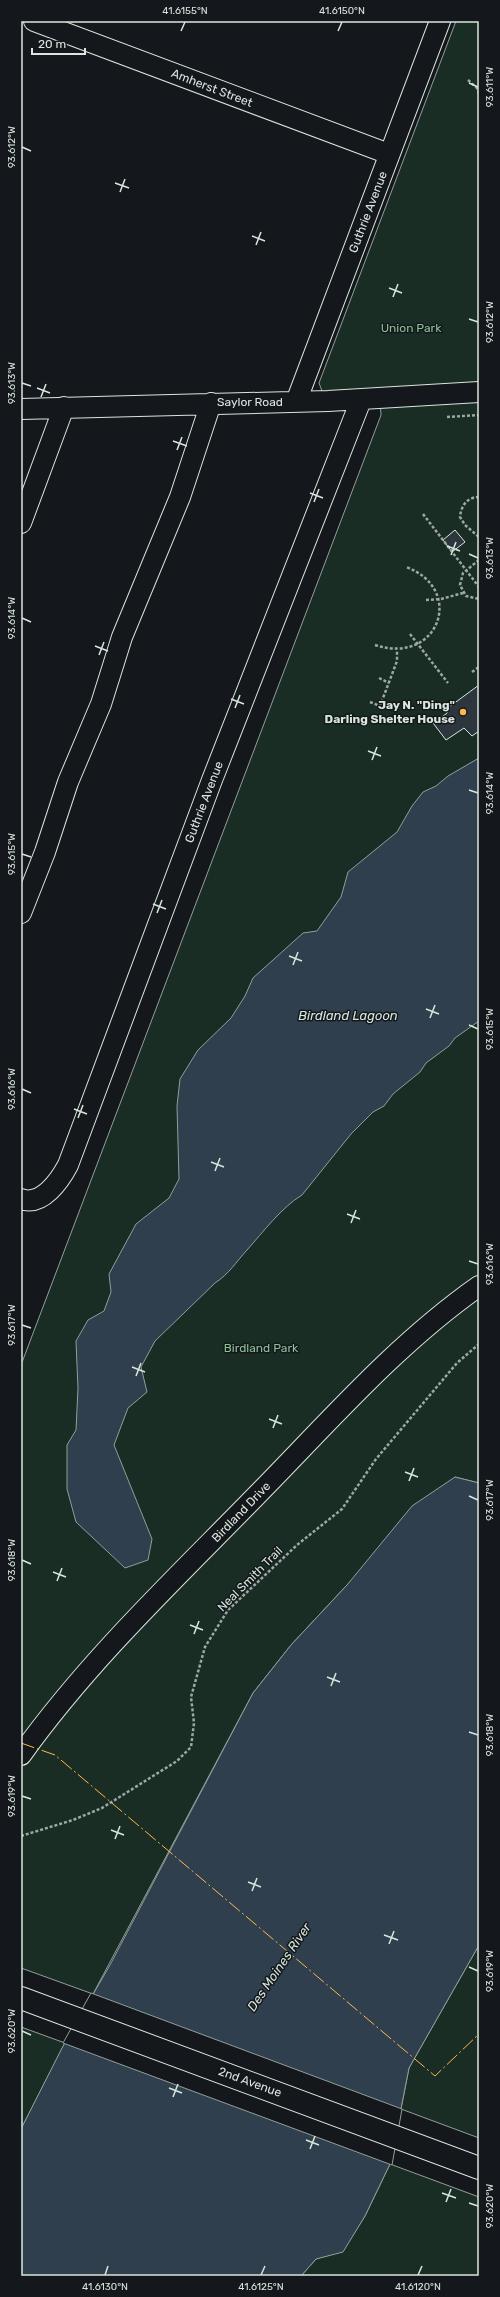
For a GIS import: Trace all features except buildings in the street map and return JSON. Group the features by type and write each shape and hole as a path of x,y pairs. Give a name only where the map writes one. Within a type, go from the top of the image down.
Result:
{"main road":[{"name":"2nd Avenue","path":"28,2000 479,2168"}],"street":[{"name":"Amherst Street","path":"34,21 389,154"},
{"name":"Guthrie Avenue","path":"296,402 440,21"},
{"name":"Saylor Road","path":"21,409 361,400 479,392"},
{"name":"Guthrie Avenue","path":"30,1198 57,1185 68,1165 212,780 361,400"},
{"path":"21,913 45,852 68,782 101,704 122,637 180,497 211,403"},
{"path":"21,523 64,408"},
{"name":"Birdland Drive","path":"21,1755 64,1699 113,1644 359,1390 403,1345 432,1320 479,1286"}],"path":[{"path":"468,80 478,90 479,94"},
{"path":"447,417 479,415"},
{"path":"479,498 472,498 464,504 460,517 465,525 479,537"},
{"path":"423,514 479,587"},
{"path":"479,560 466,570 460,580 463,593 471,598 479,599"},
{"path":"375,645 397,650 418,644 431,633 437,624 438,600 436,592 428,579 406,567"},
{"path":"426,600 438,600 463,593"},
{"path":"410,634 448,683"},
{"path":"370,702 380,706 397,661 397,650"},
{"path":"472,672 479,667"},
{"path":"379,678 389,683"},
{"name":"Neal Smith Trail","path":"21,1836 73,1820 102,1808 177,1761 191,1747 194,1723 191,1697 205,1647 228,1610 297,1545 342,1509 376,1459 457,1363 479,1344"}],"green space":[{"name":"Birdland Park","path":"456,21 479,21 479,1483 455,1477 347,1585 291,1645 253,1693 93,1994 21,1968 21,1365 381,415 380,399 328,394 322,391 319,383"},
{"path":"479,1945 479,2138 401,2109 409,2068"},
{"path":"21,2027 65,2043 21,2129"},
{"path":"390,2164 479,2197 479,2276 301,2276 316,2259 343,2251 365,2216"}],"water":[{"name":"Birdland Lagoon","path":"479,758 479,1021 455,1038 449,1046 426,1063 420,1072 393,1094 384,1106 373,1112 351,1134 302,1195 287,1206 228,1272 155,1341 141,1367 147,1392 128,1408 114,1445 152,1539 148,1560 125,1568 76,1522 67,1489 67,1445 76,1430 78,1388 76,1341 88,1320 104,1311 111,1292 109,1274 136,1224 169,1198 179,1179 177,1106 180,1079 198,1050 231,1018 245,996 253,978 303,933 317,931 341,897 348,872 397,832 412,806 423,792 436,786 448,776"},
{"name":"Des Moines River","path":"455,1477 479,1483 479,1945 409,2068 390,2164 365,2216 343,2252 316,2259 301,2276 21,2276 21,2129 62,2048 110,1965 253,1693 291,1645 347,1585 412,1506"}],"pier":[{"path":"91,1993 402,2109 392,2165 63,2043"}],"power":[{"path":"21,1743 55,1755 435,2076 479,2034"}],"place":[{"name":"Jay N. \"Ding\" Darling Shelter House","path":"463,712"}],"park label":[{"name":"Union Park","path":"411,328"}]}
